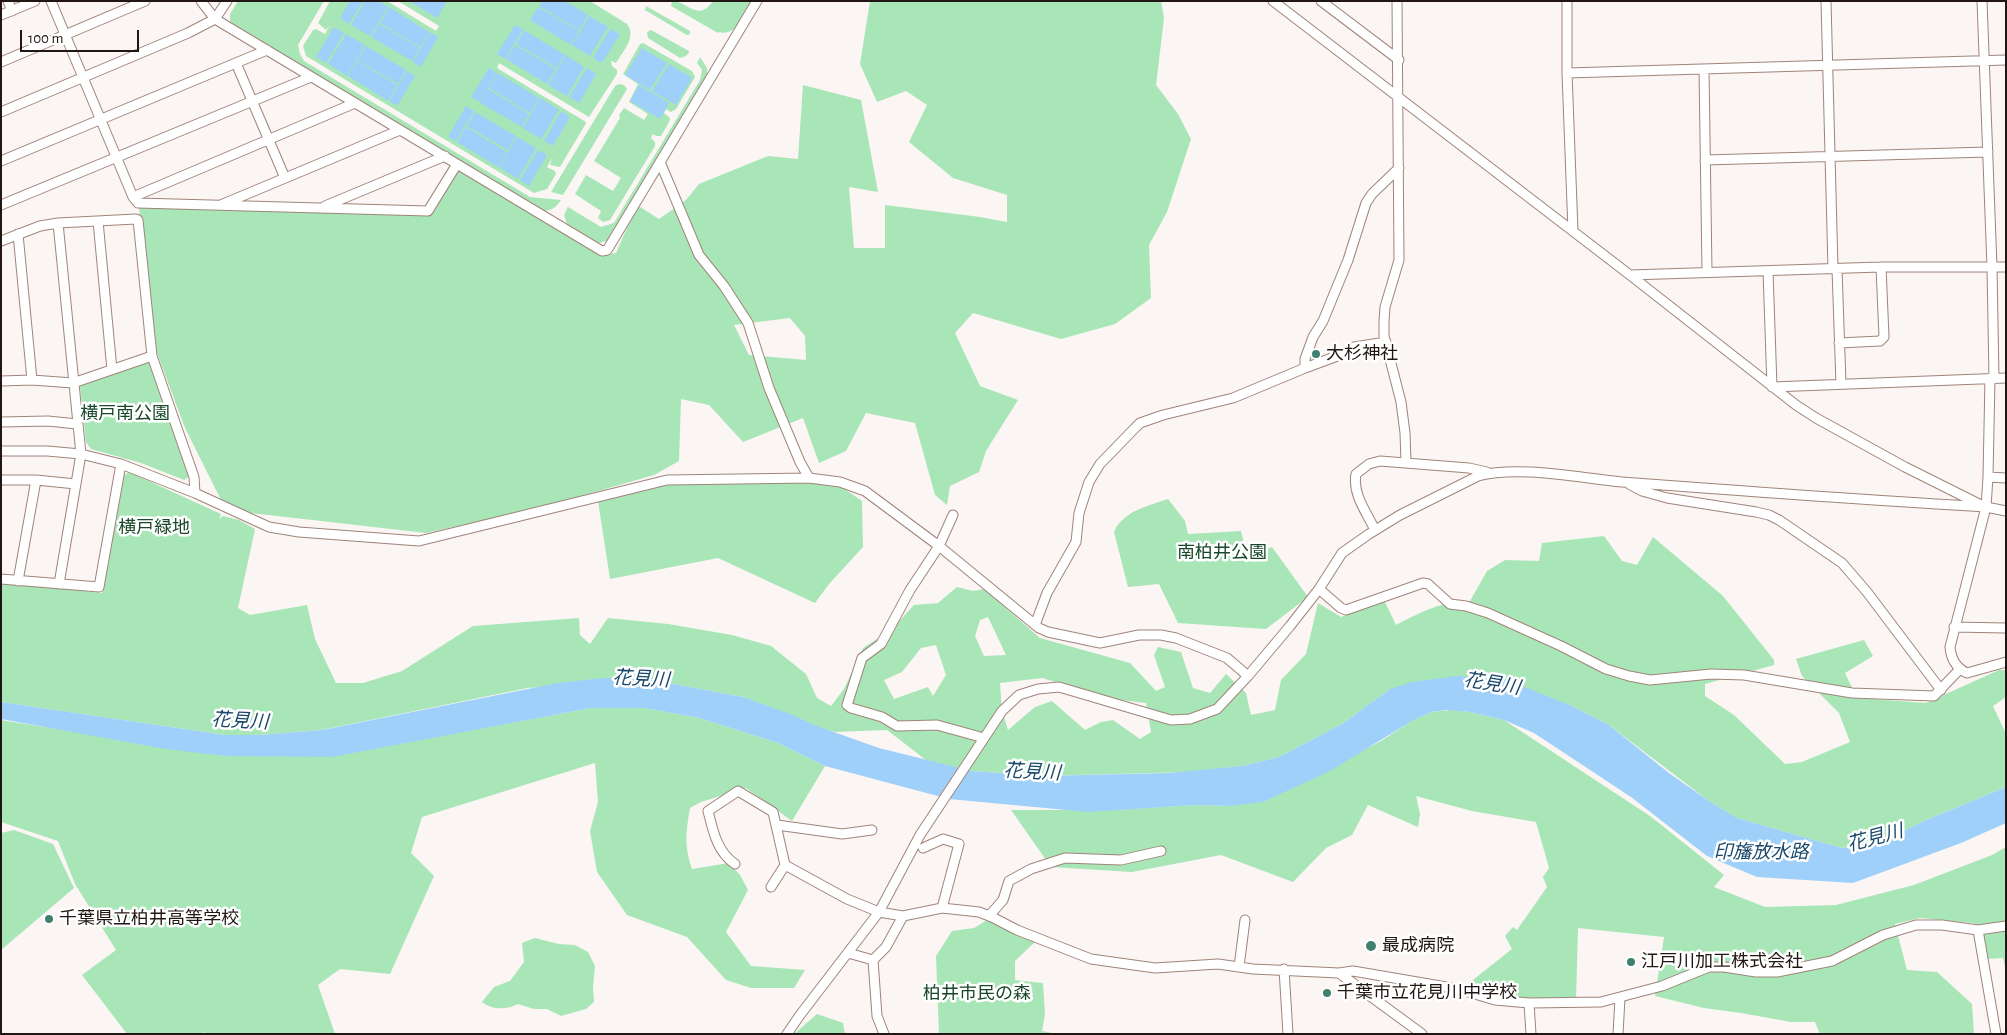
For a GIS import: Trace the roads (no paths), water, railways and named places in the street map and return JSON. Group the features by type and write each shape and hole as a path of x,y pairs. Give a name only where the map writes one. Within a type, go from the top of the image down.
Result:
{"street":[{"path":"8,1 12,11"},
{"path":"1,15 35,1"},
{"path":"51,1 133,197 138,203 428,211 457,164"},
{"path":"1,62 145,1"},
{"path":"201,1 215,18 602,250 607,250 609,247 757,1"},
{"path":"1,112 188,33 215,18 227,1"},
{"path":"1273,1 1630,275 1772,387 1816,418 1906,467 1968,496 1986,507"},
{"path":"1321,1 1399,60"},
{"path":"1397,1 1399,60 1399,260 1385,307 1384,321 1386,342 1401,402 1406,462"},
{"path":"1567,1 1567,73 1573,231"},
{"path":"1826,1 1830,156 1841,384"},
{"path":"1982,1 1992,267 1992,379 1988,477 1986,507 1950,642 1951,654 1960,669 1967,673 2006,662"},
{"path":"1,161 267,50"},
{"path":"1567,73 2006,60"},
{"path":"236,63 285,178"},
{"path":"1704,69 1708,272"},
{"path":"1,205 311,76"},
{"path":"133,197 356,104"},
{"path":"220,205 400,130"},
{"path":"1705,160 1988,152"},
{"path":"320,208 445,156"},
{"path":"660,162 699,254 724,286 748,323 768,388 800,462 809,478"},
{"path":"1305,368 1305,359 1313,337 1323,321 1348,260 1366,202 1399,168"},
{"path":"98,220 112,370"},
{"path":"1,241 40,226 58,223 138,220 152,356 194,477 195,493"},
{"path":"58,223 81,454 59,584"},
{"path":"18,234 32,380"},
{"path":"1630,275 1881,267 2006,267"},
{"path":"1839,343 1880,341 1884,337 1881,267"},
{"path":"1768,271 1772,387"},
{"path":"1035,625 1047,594 1076,542 1079,513 1088,482 1100,464 1140,423 1233,398 1340,355 1354,347 1386,342"},
{"path":"1,381 32,380 73,383 152,356"},
{"path":"1772,387 2006,378"},
{"path":"1,422 48,421 77,424"},
{"path":"1,451 47,451 81,454 121,464 195,493 269,527 299,532 419,541 666,480 809,478 840,482 865,491 939,546 1035,625 1048,632 1100,643 1139,635 1161,635 1176,638 1226,658 1248,676"},
{"path":"1375,530 1357,493 1354,482 1356,474 1369,464 1380,461 1406,462 1469,468 1490,473"},
{"path":"1,579 100,587 121,464"},
{"path":"787,1034 880,912 920,835 1002,712 1019,695 1038,689 1059,687 1160,717 1180,719 1190,719 1217,709 1248,676 1319,589 1342,554 1375,530 1400,515 1478,476 1513,471 1858,500 1986,507 2006,511"},
{"path":"1988,477 2006,478"},
{"path":"1,480 36,480 76,484"},
{"path":"18,580 36,480"},
{"path":"1626,482 1653,495 1756,512 1779,520 1842,563 1867,592 1940,690"},
{"path":"953,514 939,546 910,590 881,644 862,658 847,705 851,708 882,717 897,726 937,725 981,742"},
{"path":"1319,589 1346,610 1422,583 1428,584 1450,604 1466,606 1488,614 1561,646 1606,669 1650,680 1711,674 1744,675 1852,694 1934,696 1960,669"},
{"path":"1954,627 2006,628"},
{"path":"735,864 722,853 714,835 708,811 738,791 773,812 785,866 771,886"},
{"path":"777,825 842,834 872,830"},
{"path":"923,848 943,839 959,844 942,908"},
{"path":"989,916 1003,900 1009,881 1031,869 1065,858 1121,860 1161,851"},
{"path":"785,866 846,899 880,912 903,916 942,908 979,912 1017,930 1090,959 1155,968 1218,964 1339,973 1353,971 1452,988 1495,1000 1529,1003 1601,1002 1662,986 1709,967 1724,967 1756,972 1777,972 1832,961 1883,935 1916,925 1942,924 1978,930 2006,926"},
{"path":"872,960 886,947 903,916"},
{"path":"1239,967 1245,920"},
{"path":"1978,930 1996,1034"},
{"path":"848,953 872,960"},
{"path":"872,960 877,1016 884,1034"},
{"path":"1284,970 1288,1034"},
{"path":"1339,973 1422,1034"},
{"path":"1618,1034 1620,998"},
{"path":"1529,1003 1531,1034"}],"water":[{"path":"350,1 363,1 349,24 340,18"},
{"path":"365,1 379,1 388,7 370,36 351,25"},
{"path":"409,1 443,1 446,3 437,18"},
{"path":"542,1 565,1 588,15 579,30 539,6"},
{"path":"389,7 429,32 420,47 380,23"},
{"path":"538,7 579,31 571,45 530,20"},
{"path":"589,16 608,27 590,56 572,45"},
{"path":"379,24 420,48 412,61 371,37"},
{"path":"515,25 523,29 505,59 497,54"},
{"path":"334,27 344,33 326,63 316,57"},
{"path":"610,29 620,34 602,63 593,58"},
{"path":"524,30 565,55 557,68 516,44"},
{"path":"430,32 438,37 421,67 413,62"},
{"path":"346,34 365,45 347,76 328,64"},
{"path":"515,45 556,69 547,84 506,59"},
{"path":"366,46 406,70 398,84 357,60"},
{"path":"642,48 667,63 650,90 625,75"},
{"path":"566,55 584,67 567,96 548,85"},
{"path":"357,61 397,85 388,101 348,76"},
{"path":"669,64 692,78 676,105 652,91"},
{"path":"489,68 497,73 480,102 471,97"},
{"path":"587,68 596,74 579,103 569,97"},
{"path":"407,71 415,76 397,106 389,101"},
{"path":"498,73 539,98 530,113 489,88"},
{"path":"639,85 669,103 660,119 630,101"},
{"path":"488,89 529,114 522,127 480,103"},
{"path":"540,98 559,110 541,139 523,128"},
{"path":"466,106 474,111 456,141 448,137"},
{"path":"561,111 570,117 553,146 544,141"},
{"path":"475,112 516,136 508,150 467,126"},
{"path":"466,127 507,152 498,167 457,142"},
{"path":"517,137 536,148 518,179 499,167"},
{"path":"538,150 547,155 529,186 520,180"},
{"name":"印旛放水路","path":"1456,676 1507,680 1572,706 1609,725 1669,773 1737,818 1842,848 1874,845 1924,821 2006,787 2006,823 1961,843 1853,883 1757,877 1707,856 1631,797 1534,733 1504,720 1470,712 1447,710 1431,712 1412,721 1330,771 1263,802 1229,806 1195,805 1088,812 949,799 825,766 778,743 699,718 645,708 591,708 332,757 226,756 199,753 160,748 1,719 1,702 225,735 259,735 322,730 558,683 603,678 648,679 743,697 879,748 972,771 1042,776 1168,773 1242,766 1279,757 1342,724 1390,689 1412,682"}],"place":[{"name":"大杉神社","path":"1316,354"},
{"name":"千葉県立柏井高等学校","path":"49,919"},
{"name":"最成病院","path":"1371,946"},
{"name":"江戸川加工株式会社","path":"1631,962"},
{"name":"千葉市立花見川中学校","path":"1327,993"}],"park label":[{"name":"横戸南公園","path":"125,414"},
{"name":"横戸緑地","path":"154,528"},
{"name":"南柏井公園","path":"1222,553"},
{"name":"柏井市民の森","path":"977,994"}],"water label":[{"name":"花見川","path":"641,679"},
{"name":"花見川","path":"1492,684"},
{"name":"花見川","path":"240,721"},
{"name":"花見川","path":"1032,772"},
{"name":"花見川","path":"1875,838"}]}
